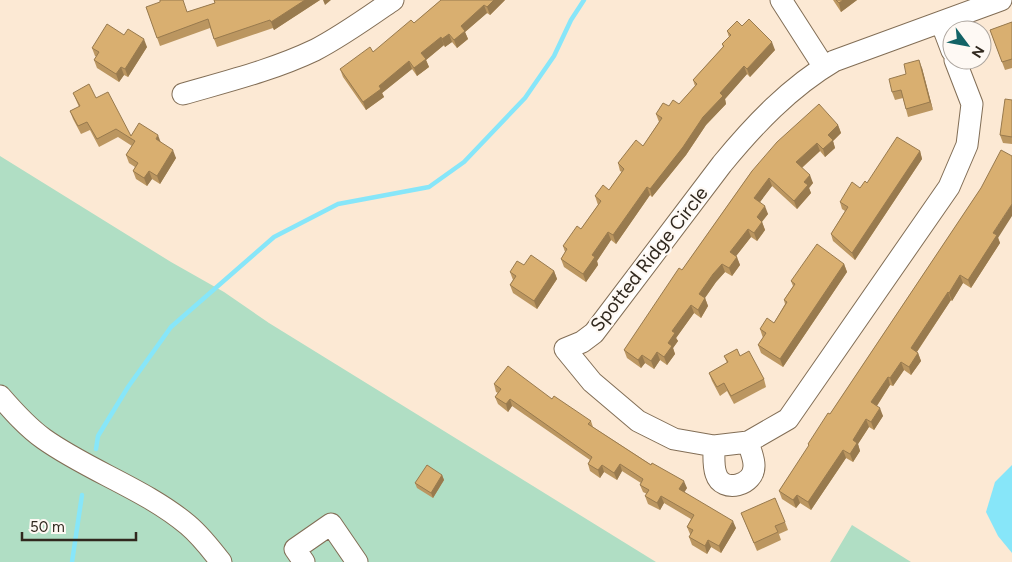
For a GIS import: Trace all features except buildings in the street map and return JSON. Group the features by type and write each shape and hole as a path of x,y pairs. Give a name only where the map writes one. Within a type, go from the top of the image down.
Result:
{"street":[{"path":"183,94 291,61 337,38 393,0"},
{"path":"781,0 824,67"},
{"name":"Spotted Ridge Circle","path":"959,70 972,104 967,146 949,187 788,419 748,442 714,446 674,439 638,421 592,382 565,349 582,342 594,333 716,172 744,138 789,94 834,61 1001,0"},
{"path":"0,396 15,414 43,438 125,484 161,506 188,526 221,562"},
{"path":"714,446 716,474 727,485 735,486 749,479 753,472 754,465 748,442"},
{"path":"299,555 331,524 357,562"}],"green space":[{"path":"0,156 171,262 224,292 269,323 656,562 0,562"},
{"path":"852,525 911,562 830,562"}],"water":[{"path":"1012,465 1012,553 998,536 986,512 995,482"}],"waterway":[{"path":"96,449 98,436 128,387 171,327 274,237 338,204 429,187 464,162 525,98 554,56 571,20 584,0"},
{"path":"72,562 82,495"}]}
